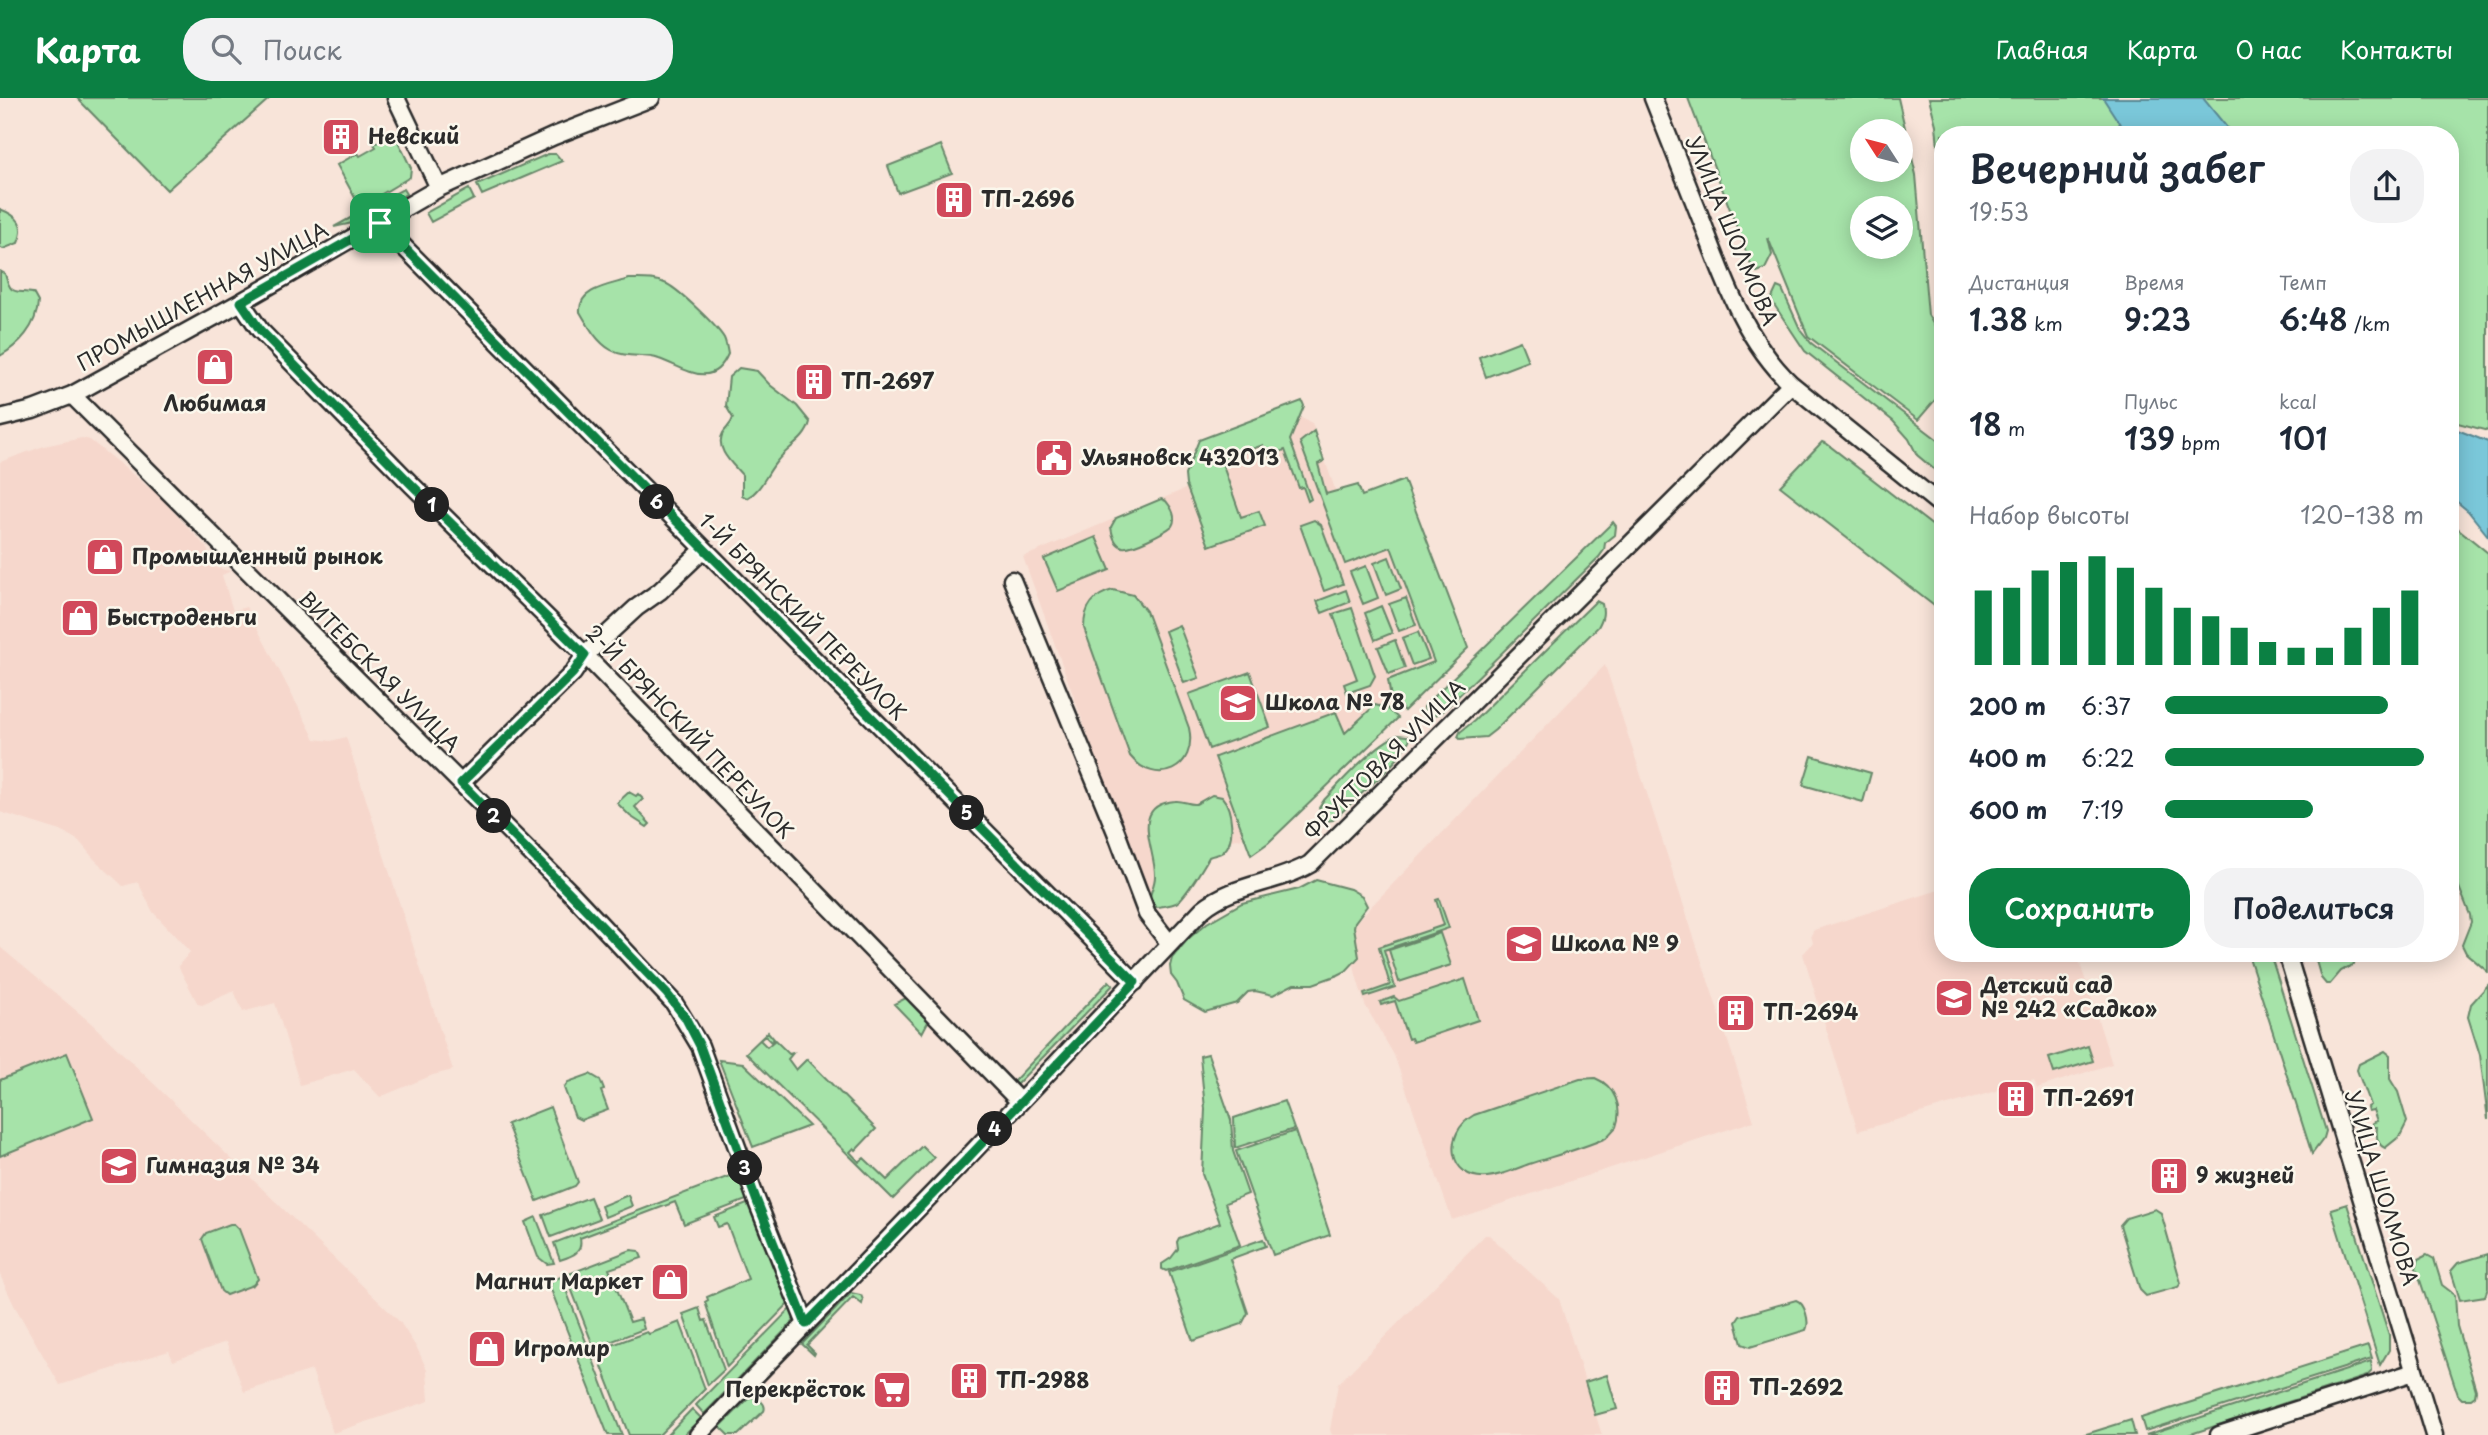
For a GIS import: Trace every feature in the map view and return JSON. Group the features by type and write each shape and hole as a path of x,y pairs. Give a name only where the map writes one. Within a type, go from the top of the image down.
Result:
{"street":[{"path":"396,98 439,188"},
{"name":"ПРОМЫШЛЕННАЯ УЛИЦА","path":"0,418 33,410 72,395 439,188 554,135 651,98"},
{"name":"УЛИЦА ШОЛМОВА","path":"1653,98 1729,291 1758,347 1773,368 1791,384 1934,500"},
{"name":"1-Й БРЯНСКИЙ ПЕРЕУЛОК","path":"380,223 1135,982"},
{"name":"2-Й БРЯНСКИЙ ПЕРЕУЛОК","path":"241,302 260,330 421,494 585,655 1020,1102"},
{"name":"ФРУКТОВАЯ УЛИЦА","path":"698,1435 1203,909 1223,895 1289,874 1310,864 1791,384"},
{"name":"ВИТЕБСКАЯ УЛИЦА","path":"72,395 461,783 667,994 685,1017 700,1046 756,1199 806,1324"},
{"path":"461,783 573,673 585,655 704,549"},
{"path":"1012,580 1147,914 1170,944"},
{"name":"УЛИЦА ШОЛМОВА","path":"2289,962 2434,1435"},
{"path":"2219,1435 2414,1372"}],"shaded area":[{"name":"Школа № 78","path":"1297,416 1312,423 1336,492 1353,486 1358,500 1378,492 1441,661 1272,830 1232,840 1208,855 1151,909 1023,557 1185,489 1196,459"},
{"path":"82,438 90,440 157,494 207,548 212,567 231,571 222,575 233,611 246,607 315,739 331,741 346,737 453,1070 433,1075 380,1097 354,1069 300,1085 275,1003 243,1012 234,991 202,1005 198,1004 178,966 190,952 153,912 138,882 123,886 79,841 64,832 0,812 0,462 44,446"},
{"name":"Школа № 9","path":"1605,665 1754,1121 1452,1220 1394,1055 1365,1005 1352,954 1352,934 1356,922"},
{"name":"Детский сад № 242 «Садко»","path":"1934,892 1934,962 2080,962 2112,1064 2037,1088 2034,1080 1858,1131 1803,954 1813,943 1811,935 1814,930"},
{"name":"Гимназия № 34","path":"0,947 91,1023 400,1322 427,1370 429,1401 333,1433 312,1370 244,1392 226,1342 173,1361 169,1351 60,1385 0,1275"},
{"path":"1485,1235 1489,1235 1559,1299 1602,1435 1332,1435 1330,1430 1338,1384"}],"green space":[{"path":"77,98 270,98 167,190"},
{"path":"1688,98 1898,98 1903,119 1850,119 1850,182 1913,182 1913,162 1928,315 1934,325 1934,401 1918,420 1808,336 1768,238 1772,255 1765,269 1757,272 1751,265"},
{"path":"1929,98 2112,98 2129,126 1936,126"},
{"path":"2196,98 2488,98 2488,431 2459,423 2459,126 2219,126"},
{"path":"394,133 411,168 410,177 360,207 337,165 358,153 360,156"},
{"path":"941,145 952,173 898,193 888,166"},
{"path":"548,154 556,154 562,161 482,195 477,185"},
{"path":"403,189 406,194 357,222 334,227"},
{"path":"469,189 474,199 431,222 426,213"},
{"path":"0,209 16,218 21,226 18,243 3,249 0,247"},
{"path":"0,271 5,274 11,289 33,293 38,302 31,327 14,346 0,356"},
{"path":"629,279 653,280 667,284 680,293 714,325 725,340 728,354 722,365 714,372 697,374 653,357 617,353 601,343 580,312 581,304 584,298 597,289"},
{"path":"1777,287 1782,289 1800,329 1811,343 1934,437 1934,469 1917,455 1909,439 1893,421 1805,351 1771,300"},
{"path":"1520,341 1528,361 1486,377 1479,357"},
{"path":"739,368 757,371 797,406 810,422 801,439 782,455 757,490 747,498 742,495 742,475 726,456 721,445 723,433 733,418 726,406 729,377"},
{"path":"1302,401 1304,406 1290,440 1311,499 1308,501 1303,487 1299,488 1285,450 1267,456 1263,445 1221,460 1241,517 1259,511 1265,526 1209,546 1186,485 1185,475 1199,440"},
{"path":"1314,431 1324,461 1318,464 1326,494 1358,485 1362,496 1404,480 1468,648 1404,711 1391,698 1388,680 1434,662 1391,547 1345,564 1300,442"},
{"path":"1822,442 1934,527 1934,606 1780,486"},
{"path":"1161,499 1166,501 1172,510 1172,526 1156,536 1127,547 1118,544 1111,527 1116,518"},
{"path":"1314,520 1321,525 1343,584 1324,591 1300,525"},
{"path":"1613,522 1616,526 1615,535 1605,543 1599,557 1441,713 1432,716 1425,713 1424,707 1427,703"},
{"path":"2459,529 2488,553 2488,972 2466,953 2462,945 2471,922 2459,887"},
{"path":"1096,537 1110,570 1058,591 1044,559"},
{"path":"1389,557 1401,589 1386,595 1374,563"},
{"path":"1366,566 1378,598 1363,604 1350,572"},
{"path":"1113,590 1133,595 1146,611 1189,728 1187,754 1173,769 1151,771 1140,766 1130,756 1084,628 1091,603 1100,595"},
{"path":"1346,590 1350,602 1322,613 1317,601"},
{"path":"1406,598 1416,625 1399,631 1389,604"},
{"path":"1596,601 1602,604 1603,610 1598,627 1495,730 1486,737 1458,737 1460,732"},
{"path":"1381,606 1392,633 1375,640 1365,613"},
{"path":"1352,608 1375,676 1370,685 1347,693 1344,684 1357,679 1333,614"},
{"path":"1179,625 1199,678 1184,683 1165,631"},
{"path":"1418,632 1429,659 1412,665 1402,638"},
{"path":"1395,640 1405,668 1389,674 1378,647"},
{"path":"1250,672 1270,727 1209,749 1189,694"},
{"path":"1375,705 1387,708 1398,718 1268,843 1251,855 1215,757 1336,712 1345,733"},
{"path":"1398,735 1410,739 1398,758 1333,820 1326,821 1322,818 1319,808 1324,800 1379,746"},
{"path":"1812,756 1871,773 1863,802 1803,785"},
{"path":"629,792 636,796 638,794 643,799 635,807 650,824 647,827 617,803"},
{"path":"1212,795 1222,797 1228,809 1231,832 1228,846 1222,852 1209,857 1180,900 1155,907 1150,897 1155,876 1148,830 1152,811 1161,804 1175,801 1196,804"},
{"path":"1316,880 1350,889 1362,896 1367,906 1354,927 1359,957 1346,971 1313,984 1294,984 1273,995 1248,992 1237,1003 1205,1012 1184,1000 1171,975 1170,966 1172,958 1188,939 1207,923 1242,903 1299,889"},
{"path":"1439,899 1449,928 1384,950 1395,987 1365,997 1364,994 1390,985 1379,947 1444,925 1436,900"},
{"path":"1440,933 1451,965 1399,982 1389,950"},
{"path":"2251,962 2273,963 2326,1131 2312,1154"},
{"path":"2316,962 2355,962 2341,971 2330,984 2326,984 2321,978"},
{"path":"1465,979 1478,1020 1413,1042 1411,1038 1408,1039 1395,1001 1381,1005 1380,1002 1394,997 1399,1001"},
{"path":"1109,981 1113,985 1016,1085 1013,1082"},
{"path":"2488,985 2488,1120 2480,1055 2468,1017 2471,1004"},
{"path":"908,997 929,1020 922,1033 894,1004"},
{"path":"768,1032 774,1039 771,1042 765,1036 760,1040 767,1047 775,1040 789,1054 793,1053 788,1059 796,1070 807,1059 876,1129 856,1150 854,1148 850,1152 859,1162 864,1158 887,1180 922,1146 934,1158 893,1199 746,1053"},
{"path":"2088,1046 2093,1061 2054,1073 2049,1058"},
{"path":"2385,1051 2390,1055 2390,1079 2398,1092 2407,1122 2400,1136 2385,1148 2380,1145 2377,1127 2373,1127 2372,1123 2377,1121 2373,1110 2368,1111 2367,1107 2370,1105 2357,1070 2359,1064"},
{"path":"67,1053 93,1118 0,1156 0,1080"},
{"path":"1208,1054 1231,1120 1233,1151 1248,1194 1225,1203 1240,1245 1166,1271 1162,1269 1162,1264 1178,1249 1179,1238 1220,1223 1202,1174 1205,1109 1200,1056"},
{"path":"719,1060 743,1063 809,1126 753,1147"},
{"path":"590,1074 600,1080 608,1110 581,1120 575,1117 564,1088 568,1082"},
{"path":"1595,1078 1608,1086 1618,1105 1616,1127 1606,1138 1503,1174 1487,1177 1474,1176 1464,1171 1457,1163 1454,1143 1457,1133 1474,1115 1580,1079"},
{"path":"1284,1101 1294,1129 1235,1148 1234,1118"},
{"path":"550,1107 578,1182 575,1186 537,1201 507,1124"},
{"path":"1295,1131 1330,1235 1273,1255 1236,1151"},
{"path":"740,1172 749,1199 684,1224 675,1202 580,1238 578,1250 560,1260 554,1243"},
{"path":"628,1195 632,1206 605,1217 601,1206"},
{"path":"590,1197 599,1219 551,1237 543,1215"},
{"path":"752,1202 791,1301 727,1367 705,1302 707,1297 748,1279 727,1224 718,1227 714,1217"},
{"path":"2347,1204 2389,1335 2389,1350 2380,1365 2331,1209"},
{"path":"2155,1209 2161,1213 2181,1283 2178,1287 2146,1296 2140,1290 2120,1225 2126,1218"},
{"path":"536,1217 554,1263 547,1264 538,1257 525,1222"},
{"path":"230,1224 239,1229 258,1279 253,1285 226,1295 221,1291 202,1239 206,1233"},
{"path":"1263,1239 1266,1246 1230,1259 1248,1313 1242,1324 1193,1341 1169,1272"},
{"path":"631,1250 639,1251 642,1258 609,1269 630,1322 641,1319 644,1329 594,1348 566,1275"},
{"path":"2488,1254 2488,1288 2485,1296 2460,1300 2451,1271 2458,1263"},
{"path":"2427,1255 2434,1259 2442,1285 2455,1295 2457,1326 2476,1390 2471,1399 2462,1399 2458,1395 2416,1268 2419,1259"},
{"path":"561,1277 622,1435 608,1435 550,1287 552,1280"},
{"path":"851,1293 861,1295 862,1304 853,1297 807,1345 814,1355 802,1344"},
{"path":"1796,1300 1806,1313 1806,1330 1750,1347 1742,1344 1736,1322 1740,1316"},
{"path":"793,1306 793,1322 704,1414 696,1405"},
{"path":"699,1308 724,1370 708,1385 683,1314"},
{"path":"680,1322 705,1389 659,1435 629,1435 596,1351"},
{"path":"2368,1346 2372,1359 2145,1431 2141,1418"},
{"path":"2371,1362 2372,1371 2367,1376 2188,1435 2146,1435"},
{"path":"1607,1375 1617,1409 1595,1415 1585,1382"},
{"path":"750,1397 761,1401 764,1411 738,1435 728,1435 720,1427"},
{"path":"692,1409 701,1418 684,1435 667,1435"},
{"path":"2131,1420 2135,1435 2083,1435"}],"water":[{"path":"2103,98 2203,98 2226,126 2121,126"},
{"path":"2459,431 2488,442 2488,536 2459,504"}],"place":[{"name":"Невский","path":"341,137"},
{"name":"ТП-2696","path":"954,200"},
{"name":"Любимая","path":"215,367"},
{"name":"ТП-2697","path":"814,382"},
{"name":"Ульяновск 432013","path":"1054,458"},
{"name":"Промышленный рынок","path":"105,557"},
{"name":"Быстроденьги","path":"80,618"},
{"name":"Школа № 78","path":"1238,703"},
{"name":"Школа № 9","path":"1524,944"},
{"name":"Детский сад № 242 «Садко»","path":"1954,998"},
{"name":"ТП-2694","path":"1736,1013"},
{"name":"ТП-2691","path":"2016,1099"},
{"name":"Гимназия № 34","path":"119,1166"},
{"name":"9 жизней","path":"2169,1176"},
{"name":"Магнит Маркет","path":"670,1282"},
{"name":"Игромир","path":"487,1349"},
{"name":"ТП-2988","path":"969,1381"},
{"name":"ТП-2692","path":"1722,1388"},
{"name":"Перекрёсток","path":"892,1390"}],"route":[{"path":"380,223 1135,982 806,1324 756,1199 700,1046 685,1017 667,994 461,783 573,673 585,655 411,484 260,330 241,302 380,223"}]}
